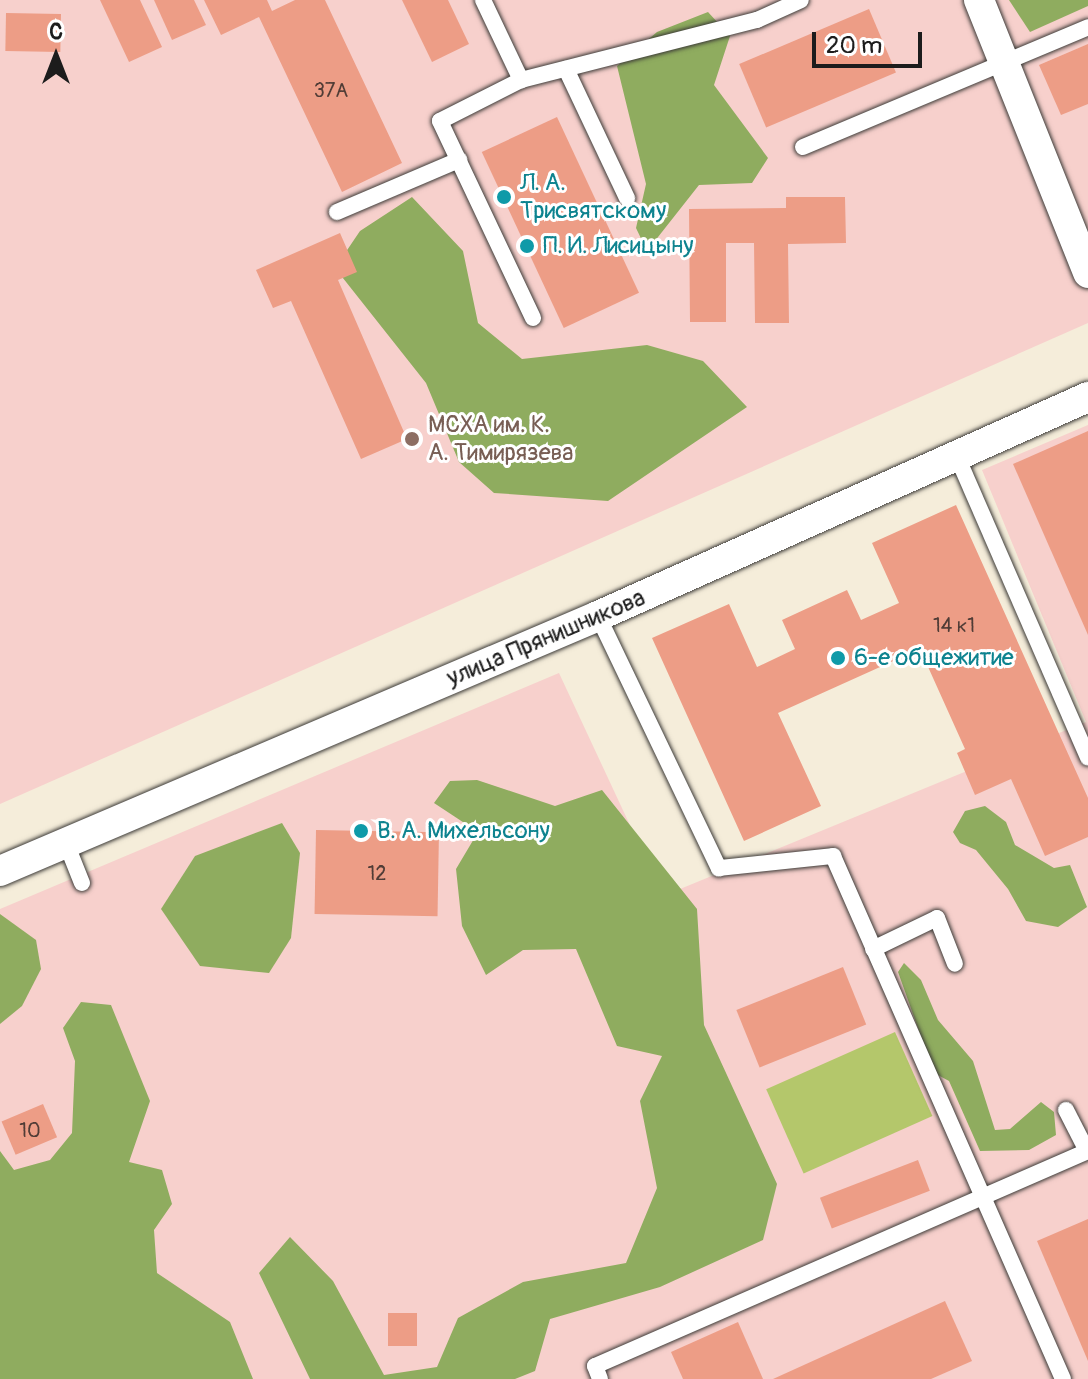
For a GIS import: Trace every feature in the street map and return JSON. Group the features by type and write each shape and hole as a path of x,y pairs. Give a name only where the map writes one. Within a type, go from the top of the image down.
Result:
{"street":[{"path":"979,0 1088,273"},
{"name":"улица Прянишникова","path":"0,871 598,616 1088,397"}],"lane":[{"path":"483,0 521,80"},
{"path":"533,318 440,121 521,80 757,20 801,0"},
{"path":"803,147 1088,27"},
{"path":"566,69 627,198"},
{"path":"337,212 459,160"},
{"path":"956,454 1088,758"},
{"path":"598,616 719,868 833,856 1063,1379"},
{"path":"66,843 82,883"},
{"path":"873,949 937,918 955,964"},
{"path":"598,1373 1087,1151 1066,1110"}],"shaded area":[{"name":"МСХА им. К. А. Тимирязева","path":"0,0 1088,0 1088,323 0,804"},
{"path":"1088,425 1088,1379 0,1379 0,909 559,673 663,896 1086,722 982,470"}],"green space":[{"path":"1009,0 1088,0 1088,6 1030,32"},
{"path":"708,12 730,36 714,85 768,158 752,183 699,185 647,251 636,228 646,184 617,66 657,32"},
{"path":"412,197 463,251 478,323 522,359 647,345 703,361 747,407 608,501 494,493 459,462 426,383 335,268 360,231"},
{"path":"477,780 555,806 602,790 697,909 704,1025 777,1184 763,1240 660,1287 550,1319 535,1371 515,1379 310,1379 259,1273 290,1237 333,1281 384,1375 437,1367 458,1318 523,1282 626,1263 657,1188 640,1101 662,1056 617,1046 576,949 523,950 486,975 462,926 456,869 478,832 434,803 450,781"},
{"path":"985,806 1006,822 1015,845 1054,868 1070,865 1087,907 1058,927 1026,921 1008,889 976,850 960,843 953,832 965,811"},
{"path":"282,823 300,853 291,938 269,973 200,966 161,909 195,856"},
{"path":"0,914 36,940 41,969 22,1006 0,1024"},
{"path":"904,963 921,980 938,1020 973,1061 995,1130 1010,1129 1041,1102 1054,1112 1056,1135 1029,1150 980,1151 949,1081 934,1073 898,972"},
{"path":"81,1002 111,1005 150,1101 129,1162 162,1170 172,1204 154,1230 157,1273 230,1322 253,1379 0,1379 0,1151 14,1170 50,1160 72,1133 75,1061 63,1028"},
{"path":"895,1032 932,1116 804,1173 766,1089"}],"building":[{"path":"100,0 140,0 162,47 129,62"},
{"path":"154,0 194,0 206,25 172,40"},
{"path":"204,0 267,0 272,11 295,0 325,0 402,163 342,192 259,17 221,35"},
{"path":"402,0 448,0 469,44 432,62"},
{"path":"869,9 896,73 766,128 739,64"},
{"path":"6,13 61,14 60,52 5,51"},
{"path":"1088,44 1088,104 1061,115 1039,65"},
{"path":"557,117 639,293 564,328 482,152"},
{"path":"786,197 845,197 846,243 788,244 789,323 755,323 754,243 726,243 726,322 690,322 689,209 786,208"},
{"path":"340,233 357,272 338,280 407,439 361,459 291,301 273,308 256,270"},
{"path":"1088,431 1088,635 1013,464"},
{"path":"956,505 1088,798 1088,837 1045,856 1011,779 975,795 957,753 965,749 920,649 778,713 821,806 744,841 652,638 729,604 757,667 795,649 782,620 847,590 861,620 899,603 872,543"},
{"path":"316,830 439,832 438,916 315,914"},
{"path":"843,967 866,1024 760,1068 736,1010"},
{"path":"43,1104 57,1137 16,1155 2,1122"},
{"path":"918,1160 930,1191 832,1228 820,1198"},
{"path":"1088,1219 1088,1361 1037,1241"},
{"path":"945,1301 972,1361 931,1379 773,1379"},
{"path":"388,1313 417,1313 417,1346 388,1346"},
{"path":"738,1322 763,1379 683,1379 671,1352"}],"place":[{"name":"Л. А. Трисвятскому","path":"504,197"},
{"name":"П. И. Лисицыну","path":"527,246"},
{"name":"МСХА им. К. А. Тимирязева","path":"412,439"},
{"name":"6-е общежитие","path":"838,658"},
{"name":"В. А. Михельсону","path":"361,831"}]}
